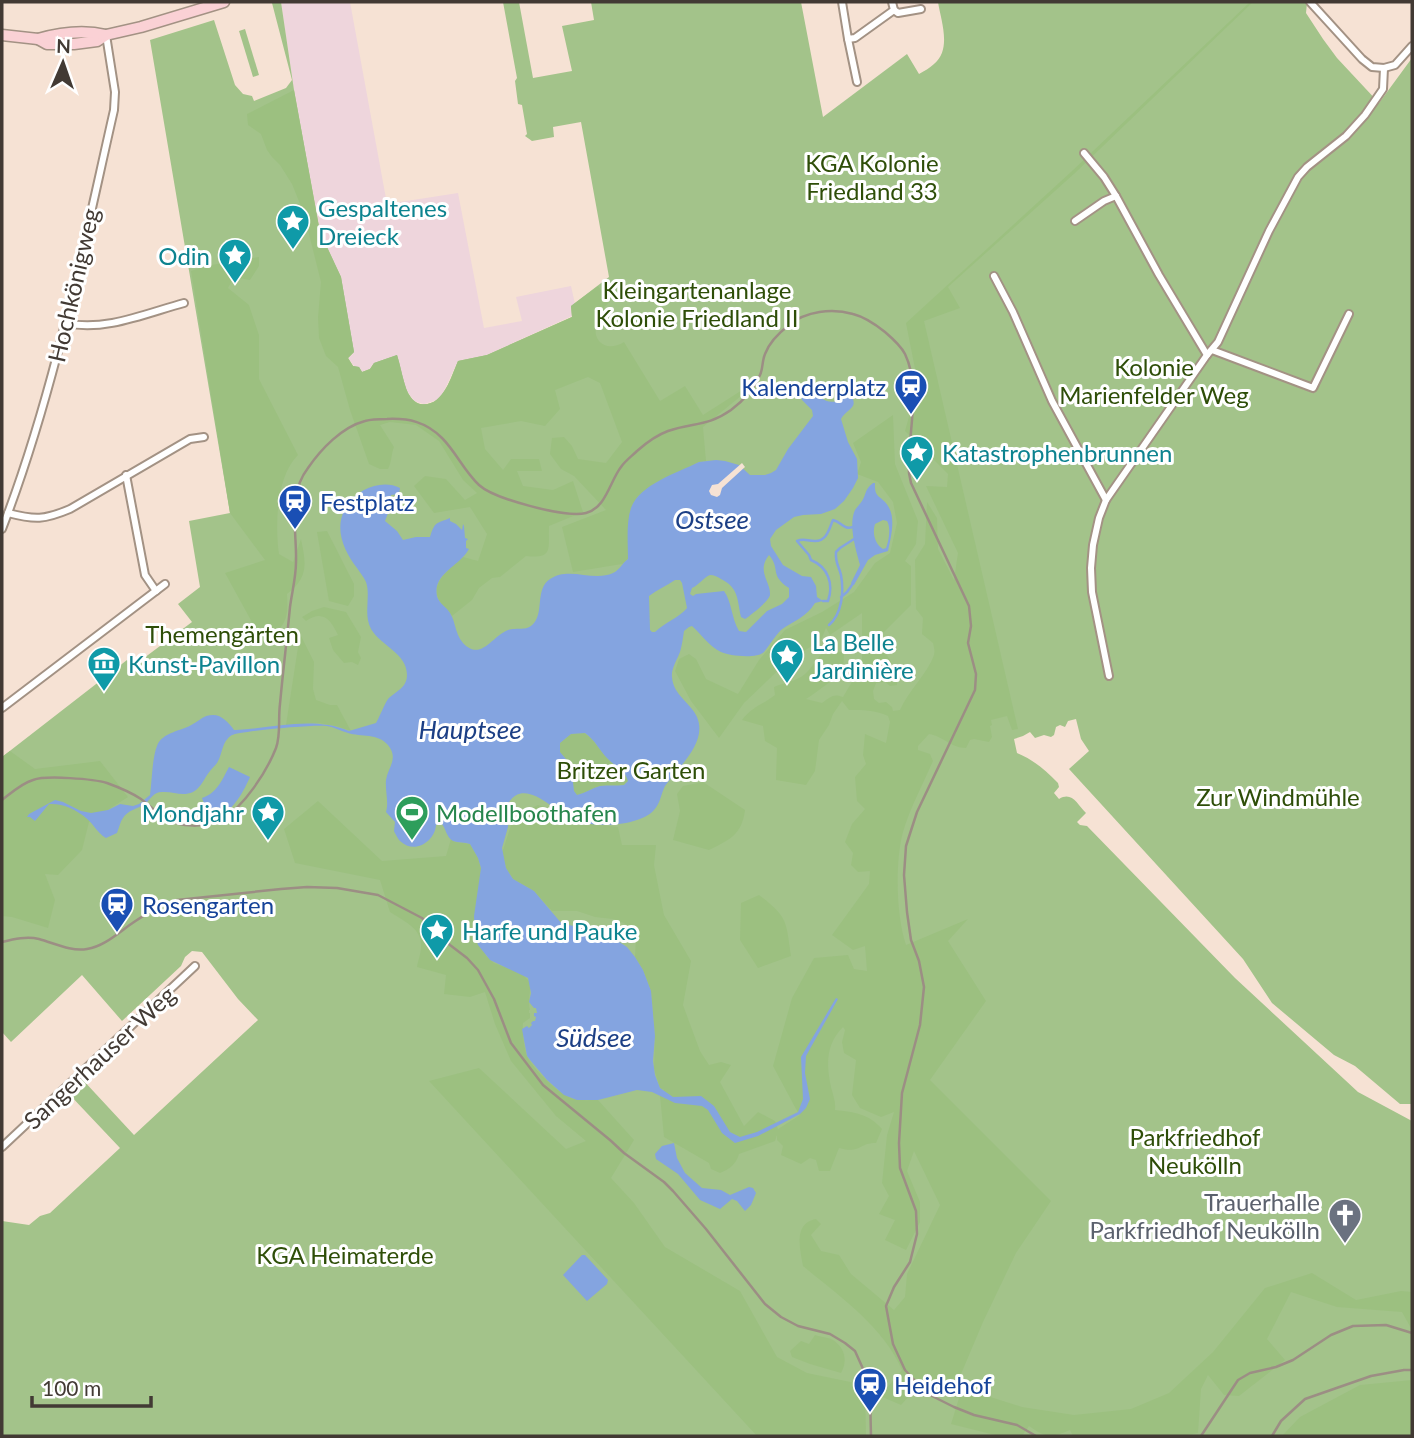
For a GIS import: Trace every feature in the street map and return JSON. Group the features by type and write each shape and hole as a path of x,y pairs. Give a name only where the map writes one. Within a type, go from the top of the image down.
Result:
{"main road":[{"path":"2,35 38,39 47,44 97,41 106,35 141,27 191,7 224,2"}],"street":[{"path":"842,2 857,82"},
{"path":"1310,2 1365,63 1372,67 1395,65 1412,46"},
{"path":"848,39 855,38 893,6 898,13 921,9"},
{"name":"Hochkönigweg","path":"2,529 42,413 66,323 114,110 115,92 106,35"},
{"path":"1110,676 1094,603 1091,568 1093,545 1106,500 1228,323 1269,231 1298,177 1346,136 1365,114 1384,89 1384,68"},
{"path":"1084,153 1116,196 1160,277 1209,353 1313,388 1349,314"},
{"path":"1076,221 1104,201 1116,196"},
{"path":"994,276 1013,312 1052,402 1106,500"},
{"path":"66,323 86,326 107,323 184,303"},
{"path":"8,513 30,519 51,517 71,509 190,439 204,437"},
{"path":"126,475 145,575 156,590"},
{"path":"2,708 165,584"},
{"name":"Sangerhauser Weg","path":"2,1147 195,966"}],"shaded area":[{"path":"281,2 350,2 387,204 458,193 484,328 522,321 516,297 571,286 575,304 571,306 572,316 487,355 458,361 442,395 437,400 424,404 414,401 407,391 372,365 370,369 361,372 354,366 348,358 353,354 341,277 320,232"}],"green space":[{"path":"281,2 320,232 341,277 354,352 348,358 353,366 359,367 362,372 370,369 374,363 397,355 408,393 420,404 428,404 440,396 458,361 487,355 572,317 571,306 609,277 581,122 553,127 554,137 532,141 525,136 527,134 522,105 518,104 515,81 517,78 503,2 519,2 533,78 572,71 562,26 594,20 591,2 801,2 823,117 907,54 919,74 934,64 943,51 944,43 938,2 1305,2 1306,13 1323,39 1379,103 1412,58 1412,1104 1400,1104 1355,1066 1334,1055 1272,1003 1243,959 1069,769 1089,751 1081,739 1076,719 1068,721 1065,727 1056,727 1051,737 1044,735 1035,738 1030,732 1014,739 1017,753 1039,766 1058,783 1059,787 1054,793 1059,799 1071,798 1086,813 1077,822 1087,826 1235,978 1358,1092 1412,1121 1412,1436 2,1436 2,1221 29,1225 40,1216 50,1213 120,1148 68,1093 82,1079 134,1135 258,1020 202,952 192,951 181,966 122,1021 82,975 11,1042 2,1032 2,757 127,660 132,667 192,622 178,604 200,587 189,521 230,513 150,40 214,20 235,85 243,94 252,96 254,101 286,88 292,80 272,3"},
{"path":"1253,2 1075,173 948,287 960,308 924,321 1018,729 1012,730 1007,716 991,720 992,737 989,742 970,740 966,748 929,734 918,746 918,750 930,754 933,761 909,814 900,844 900,919 906,945 968,919 948,941 986,1001 930,1080 1051,1201 1016,1253 956,1386 1022,1407 1074,1415 1131,1409 1169,1393 1213,1352 1265,1288 1312,1273 1356,1300 1401,1291 1412,1292 1412,1330 1402,1312 1337,1307 1291,1292 1267,1339 1285,1360 1239,1396 1224,1395 1208,1375 1201,1389 1198,1433 1183,1436 1073,1436 1070,1430 1049,1436 1029,1426 1022,1436 999,1436 951,1424 959,1398 913,1392 901,1405 880,1396 902,1370 894,1354 884,1339 859,1313 803,1266 801,1231 809,1221 816,1219 821,1224 811,1235 821,1251 839,1255 851,1274 894,1310 905,1297 907,1274 940,1205 914,1151 907,1171 920,1202 920,1222 906,1250 885,1240 895,1220 879,1214 889,1196 882,1183 887,1135 894,1112 881,1117 860,1108 852,1095 856,1060 844,1053 843,1027 833,1040 829,1055 828,1070 835,1110 861,1115 877,1124 882,1129 876,1143 852,1150 839,1148 830,1171 819,1171 816,1160 810,1158 801,1164 781,1155 783,1146 777,1140 777,1135 775,1141 739,1154 734,1164 720,1173 711,1169 709,1163 664,1137 660,1096 664,1090 660,1088 654,1069 655,1036 651,991 635,957 636,937 633,930 613,919 577,911 552,911 534,891 513,879 506,868 502,853 514,816 538,805 556,810 575,821 618,827 622,845 656,845 654,865 664,915 691,961 683,1005 700,1051 709,1065 721,1062 731,1065 720,1082 744,1126 758,1112 775,1121 778,1129 800,1115 773,1066 792,998 814,958 848,955 854,969 867,971 865,946 853,950 832,935 869,884 870,871 858,872 851,865 853,853 845,842 852,824 865,809 857,801 855,777 866,764 863,755 865,734 886,743 890,722 888,716 878,713 849,710 842,701 819,740 815,771 806,785 776,780 777,748 765,741 763,726 742,720 775,695 774,687 802,676 821,655 829,651 844,653 843,674 806,699 822,703 830,697 843,697 862,665 862,613 830,635 826,628 821,640 787,662 744,703 719,738 691,701 675,671 679,659 689,654 696,659 706,679 738,694 759,660 785,630 854,592 875,563 890,553 897,523 893,502 878,482 857,474 861,462 853,443 893,415 895,464 918,521 916,544 905,561 911,566 911,605 878,638 893,666 897,685 876,683 873,691 874,699 879,703 886,702 893,711 900,710 927,669 934,653 933,643 922,634 923,618 916,609 915,560 925,544 927,502 937,518 938,549 954,580 958,553 926,486 947,487 948,474 905,431 918,384 906,323 1072,171"},
{"path":"245,29 259,75 253,77 239,31"},
{"path":"294,90 320,232 341,277 354,352 348,358 353,366 359,367 362,372 370,369 374,363 397,355 409,395 420,404 428,404 435,401 445,390 458,361 487,355 572,317 571,306 598,286 610,302 604,307 607,313 596,326 598,339 608,346 624,342 660,401 685,386 703,415 750,385 747,391 703,427 706,461 699,462 638,496 630,515 628,559 622,564 573,572 562,527 606,510 574,476 561,469 550,454 552,438 564,437 578,459 606,463 622,442 600,383 588,377 555,390 560,409 545,426 521,421 481,428 485,449 503,470 511,459 539,459 542,471 517,471 523,486 553,490 573,481 583,512 549,526 549,546 545,554 526,556 500,577 492,578 479,588 472,600 452,616 441,603 437,592 440,580 463,557 478,561 487,534 470,507 434,513 414,486 425,476 446,479 465,500 477,493 463,480 439,441 416,425 390,422 380,425 394,447 390,464 388,469 380,469 369,464 338,367 326,356 319,338 321,282 304,214 292,184 267,150 261,134 248,125 247,114"},
{"path":"259,257 259,266 250,280 234,277 228,288 249,305 259,335 259,379 298,455 285,475 281,488 277,516 279,554 293,562 301,539 305,562 299,582 287,594 284,623 264,644 225,573 265,560 230,513 191,271"},
{"path":"327,531 354,584 354,596 348,606 329,601 317,532"},
{"path":"324,607 346,612 361,637 358,652 361,658 358,665 352,662 344,663 333,650 329,638 338,635 326,618 317,616 306,621 302,617"},
{"path":"300,634 314,662 313,689 316,700 337,705 351,731 319,723 286,725"},
{"path":"584,733 625,774 628,781 624,785 600,786 577,795 574,792 571,765 560,752 560,743 571,734"},
{"path":"10,751 35,769 100,761 128,797 89,822 82,850 58,875 45,874 55,900 48,928 2,916 2,757"},
{"path":"703,782 745,810 738,831 709,850 673,840 680,811 677,794 683,786"},
{"path":"318,801 382,861 446,856 451,839 470,844 481,869 474,921 486,956 494,963 521,973 529,981 530,1018 523,1023 523,1031 530,1061 546,1080 571,1098 598,1100 634,1140 611,1178 634,1203 665,1247 740,1291 777,1357 807,1373 865,1385 866,1436 757,1436 429,1081 479,1068 566,1149 586,1141 556,1116 511,1061 485,992 470,997 444,994 446,975 417,967 421,950 418,933 390,912 380,880 295,863 284,829"},
{"path":"759,895 781,915 791,956 758,968 740,940 741,903"},
{"path":"815,1335 831,1339 843,1351 845,1359 841,1373 792,1357 790,1351 801,1341 809,1344"},
{"path":"1412,1380 1412,1436 1282,1436 1300,1417 1360,1385"}],"water":[{"path":"799,385 813,386 820,397 829,402 839,400 849,393 854,402 841,419 857,459 858,478 853,488 835,509 821,514 794,517 776,530 770,539 771,546 783,565 802,576 811,577 816,586 817,597 823,601 815,603 804,615 781,630 764,652 755,656 721,652 692,626 684,631 672,677 675,689 697,717 698,736 690,754 665,786 656,808 647,816 627,823 581,823 541,799 524,793 516,795 509,802 508,827 502,848 506,868 513,879 534,891 562,924 593,929 627,947 643,970 651,991 655,1036 653,1061 660,1088 673,1097 701,1096 714,1106 730,1132 740,1137 757,1132 798,1112 803,1099 801,1057 836,998 838,999 806,1056 805,1073 810,1099 800,1114 758,1136 735,1143 722,1133 708,1110 702,1106 675,1103 652,1092 637,1090 598,1100 577,1100 564,1095 547,1080 527,1056 522,1029 532,1025 536,1017 534,1013 537,1013 536,1008 529,1002 531,993 528,978 490,960 478,945 475,936 474,916 481,868 478,858 470,844 451,839 441,823 436,825 432,836 423,844 412,847 399,840 394,831 395,822 386,812 386,780 393,755 388,745 379,739 320,726 232,735 226,741 217,763 196,790 185,794 156,793 145,804 127,813 117,833 106,838 89,820 64,806 49,804 35,821 27,817 55,800 91,813 108,810 120,804 139,804 150,795 154,757 160,741 207,716 219,716 234,730 322,724 349,731 376,723 388,699 403,686 407,675 403,661 371,629 366,582 342,540 340,524 345,509 353,498 364,490 382,484 400,488 399,494 391,495 385,521 403,540 430,537 437,524 450,518 450,521 462,530 463,524 465,538 468,539 466,548 469,549 441,578 437,596 450,613 463,643 475,650 481,649 508,630 525,628 534,623 539,612 543,588 550,579 565,574 605,575 617,570 628,559 631,508 642,492 651,486 699,462 725,461 739,465 750,475 765,475 776,470 813,416 812,410 802,400","holes":["769,555 777,576 789,588 789,597 782,604 767,611 746,632 739,631 724,591 693,596 690,594 692,588 708,576 717,577 727,582 734,590 741,617 745,619 769,598 770,590 764,571","675,580 680,580 687,608 652,632 649,596","585,733 589,736 628,781 624,785 600,786 577,795 574,791 571,765 560,752 560,743 571,734"]},
{"path":"873,483 877,494 890,511 892,522 888,551 868,560 852,585 860,565 853,538 853,516","holes":["883,520 887,521 889,538 886,548 883,549 876,541 874,527"]},
{"path":"229,767 250,777 234,804 224,814 210,820 202,798 215,789"},
{"path":"674,1143 677,1158 685,1173 702,1188 721,1190 730,1195 749,1187 753,1188 756,1193 751,1205 745,1211 732,1199 720,1209 700,1200 678,1174 656,1159 655,1154 662,1146"},
{"path":"582,1255 608,1280 607,1284 587,1301 563,1275"}],"pier":[{"path":"742,463 745,467 722,488 720,495 711,495 709,491 712,485 718,484"}],"waterway":[{"path":"823,601 828,601 830,595 828,577 797,541 822,539 833,520 853,527"},
{"path":"829,625 837,615 842,595 836,552 854,539"},
{"path":"841,597 852,585"}],"railway":[{"path":"2,800 29,781 59,778 107,783 137,797 171,821 185,825 216,822 238,806 261,777 278,743 282,679 296,568 294,513 297,490 301,478 319,453 348,428 373,419 417,422 442,438 474,480 487,490 547,510 586,513 598,506 623,465 648,442 668,431 715,419 740,403 758,380 769,346 796,320 820,312 837,311 870,321 899,345 910,368 913,382 909,459 911,483 969,606 971,626 968,643 976,674 975,690 917,812 906,846 904,875 907,912 911,940 919,961 924,987 920,1025 902,1093 899,1143 900,1168 916,1211 917,1234 910,1262 886,1306 893,1344 905,1370 930,1395 974,1415 1017,1425 1036,1436"},
{"path":"2,942 34,938 69,948 87,949 106,942 149,912 177,900 307,887 337,888 378,895 422,918 478,970 494,999 511,1043 543,1085 624,1153 664,1182 706,1229 765,1304 798,1326 830,1334 855,1351 870,1394 871,1436"},
{"path":"1201,1436 1238,1380 1250,1373 1293,1360 1331,1335 1353,1326 1386,1325 1412,1333"},
{"path":"1272,1436 1281,1421 1305,1399 1371,1376 1412,1370"}],"place":[{"name":"Gespaltenes Dreieck","path":"293,251"},
{"name":"Odin","path":"235,285"},
{"name":"Kalenderplatz","path":"911,416"},
{"name":"Katastrophenbrunnen","path":"917,482"},
{"name":"Festplatz","path":"295,531"},
{"name":"La Belle Jardinière","path":"787,685"},
{"name":"Kunst-Pavillon","path":"104,693"},
{"name":"Mondjahr","path":"268,842"},
{"name":"Modellboothafen","path":"412,842"},
{"name":"Rosengarten","path":"117,934"},
{"name":"Harfe und Pauke","path":"437,960"},
{"name":"Trauerhalle Parkfriedhof Neukölln","path":"1345,1245"},
{"name":"Heidehof","path":"870,1414"}],"park label":[{"name":"KGA Kolonie Friedland 33","path":"872,176"},
{"name":"Kleingartenanlage Kolonie Friedland II","path":"697,303"},
{"name":"Kolonie Marienfelder Weg","path":"1154,380"},
{"name":"Themengärten","path":"222,633"},
{"name":"Britzer Garten","path":"631,769"},
{"name":"Zur Windmühle","path":"1278,796"},
{"name":"Parkfriedhof Neukölln","path":"1195,1150"},
{"name":"KGA Heimaterde","path":"345,1254"}],"water label":[{"name":"Ostsee","path":"712,519"},
{"name":"Hauptsee","path":"470,729"},
{"name":"Südsee","path":"594,1037"}]}
